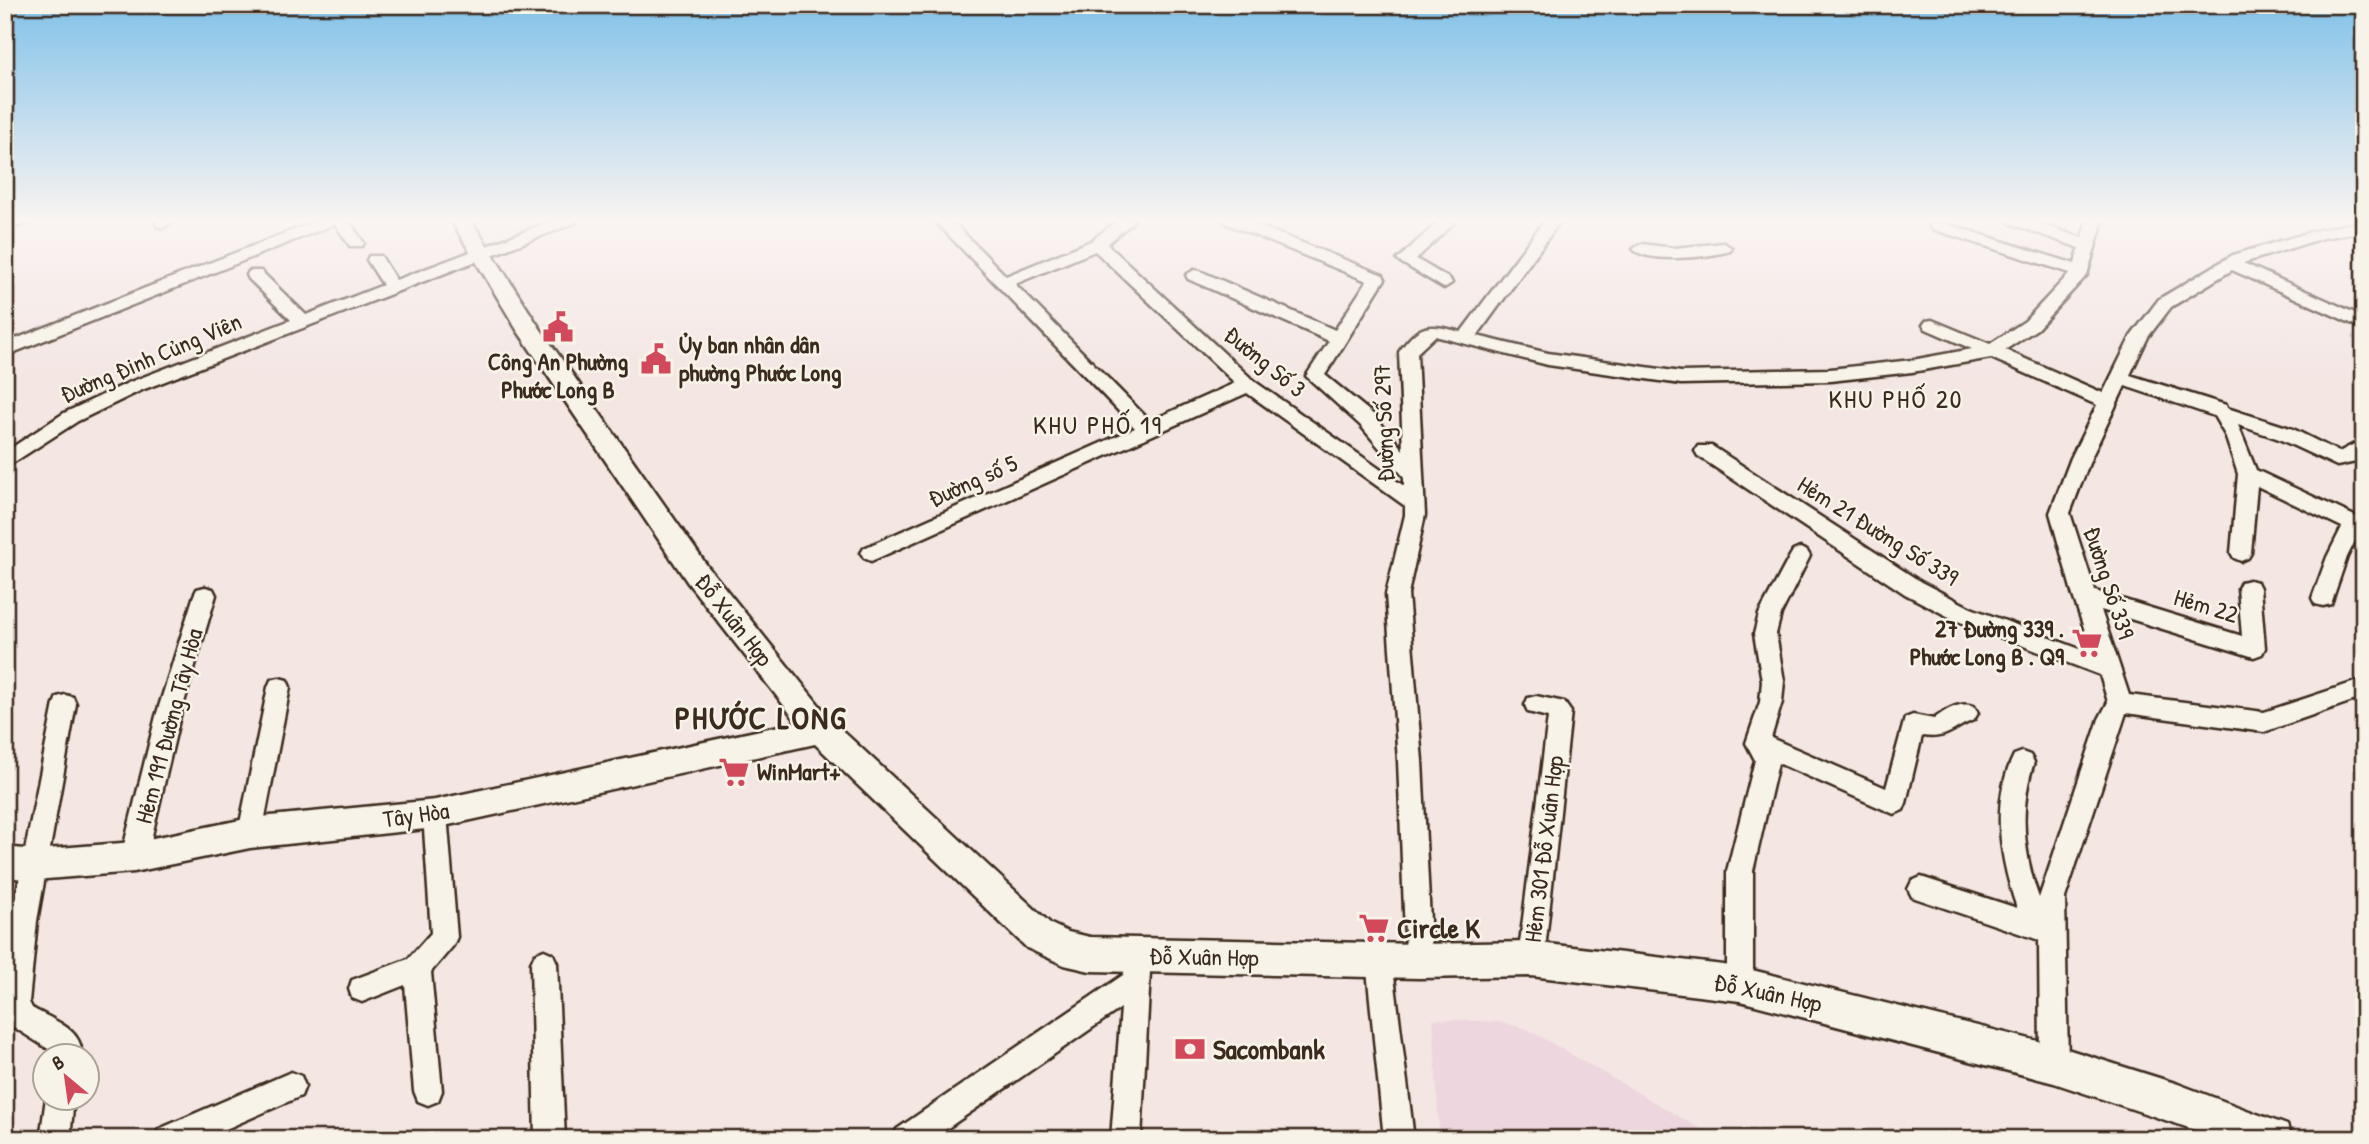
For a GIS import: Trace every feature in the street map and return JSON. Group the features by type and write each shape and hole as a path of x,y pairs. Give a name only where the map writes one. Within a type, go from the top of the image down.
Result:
{"main road":[{"name":"Đỗ Xuân Hợp","path":"494,273 529,330 698,575 821,730 1039,936 1064,948 1137,968 1379,960 1531,959 1740,984 2054,1064 2178,1103 2273,1139"},
{"name":"Tây Hòa","path":"19,864 134,857 250,833 435,814 821,730"}],"street":[{"path":"5,350 198,273"},
{"path":"383,273 392,287"},
{"name":"Đường Đinh Củng Viên","path":"5,461 71,417 136,386 428,273"},
{"path":"994,273 1148,430"},
{"path":"1003,283 1026,273"},
{"name":"Đường Số 3","path":"1128,273 1248,385 1413,502"},
{"path":"1363,273 1377,279 1315,376 1367,419 1413,475"},
{"path":"1428,273 1444,283"},
{"path":"1466,338 1514,273"},
{"path":"1990,352 2031,325 2079,273"},
{"name":"Đường Số 339","path":"2120,704 2060,513 2081,458 2140,336 2165,303 2215,273"},
{"path":"2252,273 2364,324"},
{"path":"255,275 303,322"},
{"path":"1194,275 1340,339"},
{"path":"1932,324 1990,352 2108,401"},
{"name":"Đường Số 297","path":"1419,961 1410,761 1397,594 1415,515 1408,352 1431,330 1548,359 1681,378 1830,375 1912,366 1990,352"},
{"path":"2120,378 2286,434 2337,459 2349,457 2364,446"},
{"name":"Đường số 5","path":"871,554 1248,385"},
{"path":"2219,410 2235,435 2248,474 2241,553"},
{"name":"Hẻm 21 Đường Số 339","path":"1705,451 1913,588 1963,614 2109,669"},
{"path":"2248,474 2354,524 2337,557 2323,598"},
{"path":"1740,984 1740,871 1767,760 1758,743 1771,702 1773,681 1765,634 1770,614 1800,556"},
{"name":"Hẻm 22","path":"2084,596 2255,648 2249,588"},
{"name":"Hẻm 191 Đường Tây Hòa","path":"134,857 168,716 205,595"},
{"path":"250,833 279,687"},
{"path":"2054,1064 2046,930 2052,898 2110,719 2120,704 2264,722 2364,688"},
{"path":"63,1042 22,1017 15,1003 19,864 65,704"},
{"name":"Hẻm 301 Đỗ Xuân Hợp","path":"1531,959 1560,712 1536,705"},
{"path":"1758,743 1894,803 1913,725 1938,729 1952,718 1966,713"},
{"path":"2022,762 2014,802 2013,857 2026,904 2046,930"},
{"path":"362,989 417,968 444,937 435,814"},
{"path":"1921,889 2046,930"},
{"path":"1379,960 1399,1139"},
{"path":"544,963 550,1139"},
{"path":"417,968 428,1091"},
{"path":"907,1139 1137,968"},
{"path":"1126,1139 1137,968"},
{"path":"169,1139 291,1086"},
{"path":"55,1139 58,1112"}],"shaded area":[{"path":"1433,1019 1501,1022 1527,1029 1718,1139 1444,1139 1439,1130"}],"place":[{"name":"Công An Phường Phước Long B","path":"558,327"},
{"name":"Ủy ban nhân dân phường Phước Long","path":"656,359"},
{"name":"27 Đường 339 . Phước Long B . Q9","path":"2087,643"},
{"name":"WinMart+","path":"734,772"},
{"name":"Circle K","path":"1374,928"},
{"name":"Sacombank","path":"1190,1049"}],"district":[{"name":"KHU PHỐ 20","path":"1896,399"},
{"name":"KHU PHỐ 19","path":"1098,425"},
{"name":"PHƯỚC LONG","path":"761,718"}]}
